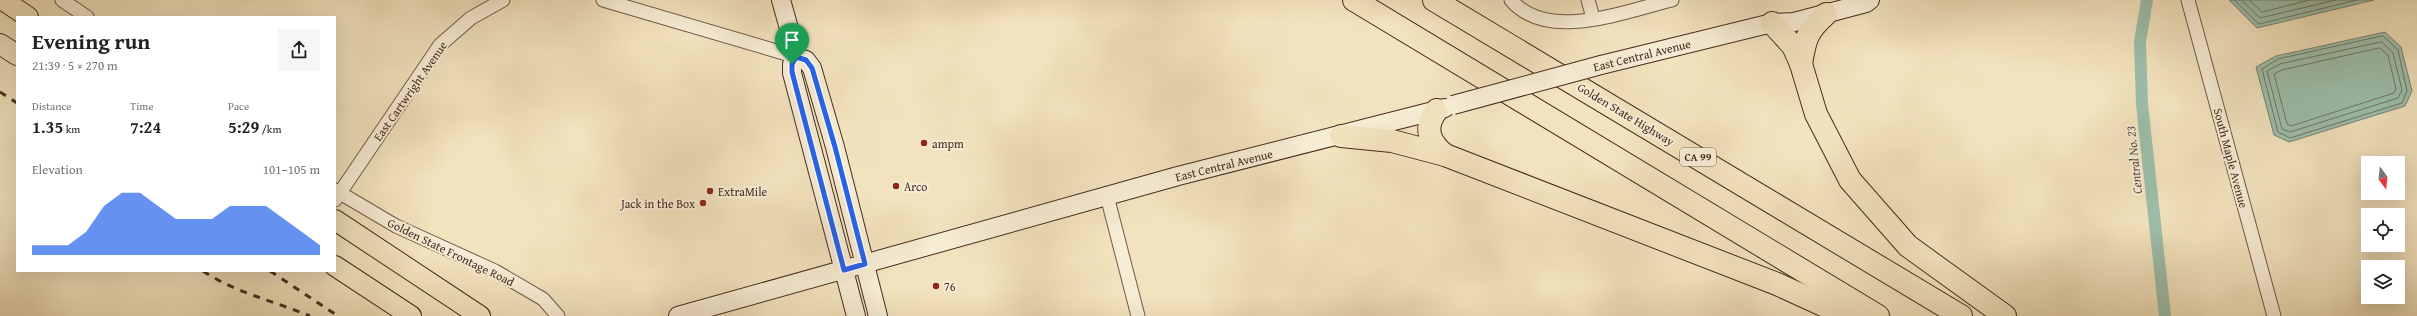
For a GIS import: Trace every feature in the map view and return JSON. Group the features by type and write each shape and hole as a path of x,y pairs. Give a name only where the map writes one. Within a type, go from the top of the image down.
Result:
{"highway":[{"path":"1354,0 1878,316"},
{"name":"Golden State Highway","path":"1434,0 1961,316"},
{"path":"1801,64 1805,39 1812,26 1830,7"},
{"path":"1772,23 1793,46 1801,64 1816,114 1850,180 1908,246 2005,316"},
{"path":"1445,107 1431,118 1428,127 1433,144 1445,155"},
{"path":"1341,136 1392,141 1445,155 1777,284 1847,316"}],"main road":[{"path":"3,0 27,16"},
{"path":"781,0 796,57 792,64 792,72 856,316"},
{"name":"East Central Avenue","path":"678,316 1107,196 1341,136 1601,65 1772,23 1794,22 1830,7 1866,3 1870,0"},
{"path":"0,44 16,54"},
{"path":"796,57 806,60 812,68 835,147 878,316"},
{"path":"336,221 480,316"},
{"path":"336,267 411,316"}],"street":[{"path":"62,0 86,16"},
{"name":"East Cartwright Avenue","path":"336,194 440,45 471,18 503,0"},
{"path":"603,0 796,57"},
{"path":"1511,0 1526,14 1547,21 1562,23 1593,18 1672,0"},
{"path":"1588,0 1593,18"},
{"name":"South Maple Avenue","path":"2188,0 2274,316"},
{"name":"Golden State Frontage Road","path":"336,194 396,226 440,245 522,287 543,300 558,316"},
{"path":"1107,196 1138,316"}],"water":[{"path":"2229,0 2374,0 2257,28"},
{"path":"2385,32 2401,47 2412,91 2405,106 2289,142 2274,135 2256,67 2276,56"}],"waterway":[{"name":"Central No. 23","path":"2147,0 2140,42 2142,104 2165,316"}],"railway":[{"path":"0,92 16,102"},
{"path":"205,272 242,291 310,316"},
{"path":"272,272 338,316"}],"place":[{"name":"ampm","path":"924,143"},
{"name":"Arco","path":"896,186"},
{"name":"ExtraMile","path":"710,191"},
{"name":"Jack in the Box","path":"703,203"},
{"name":"76","path":"936,286"}],"route":[{"path":"796,57 806,60 812,68 835,147 865,264 844,270 792,72 792,64 796,57"}]}
